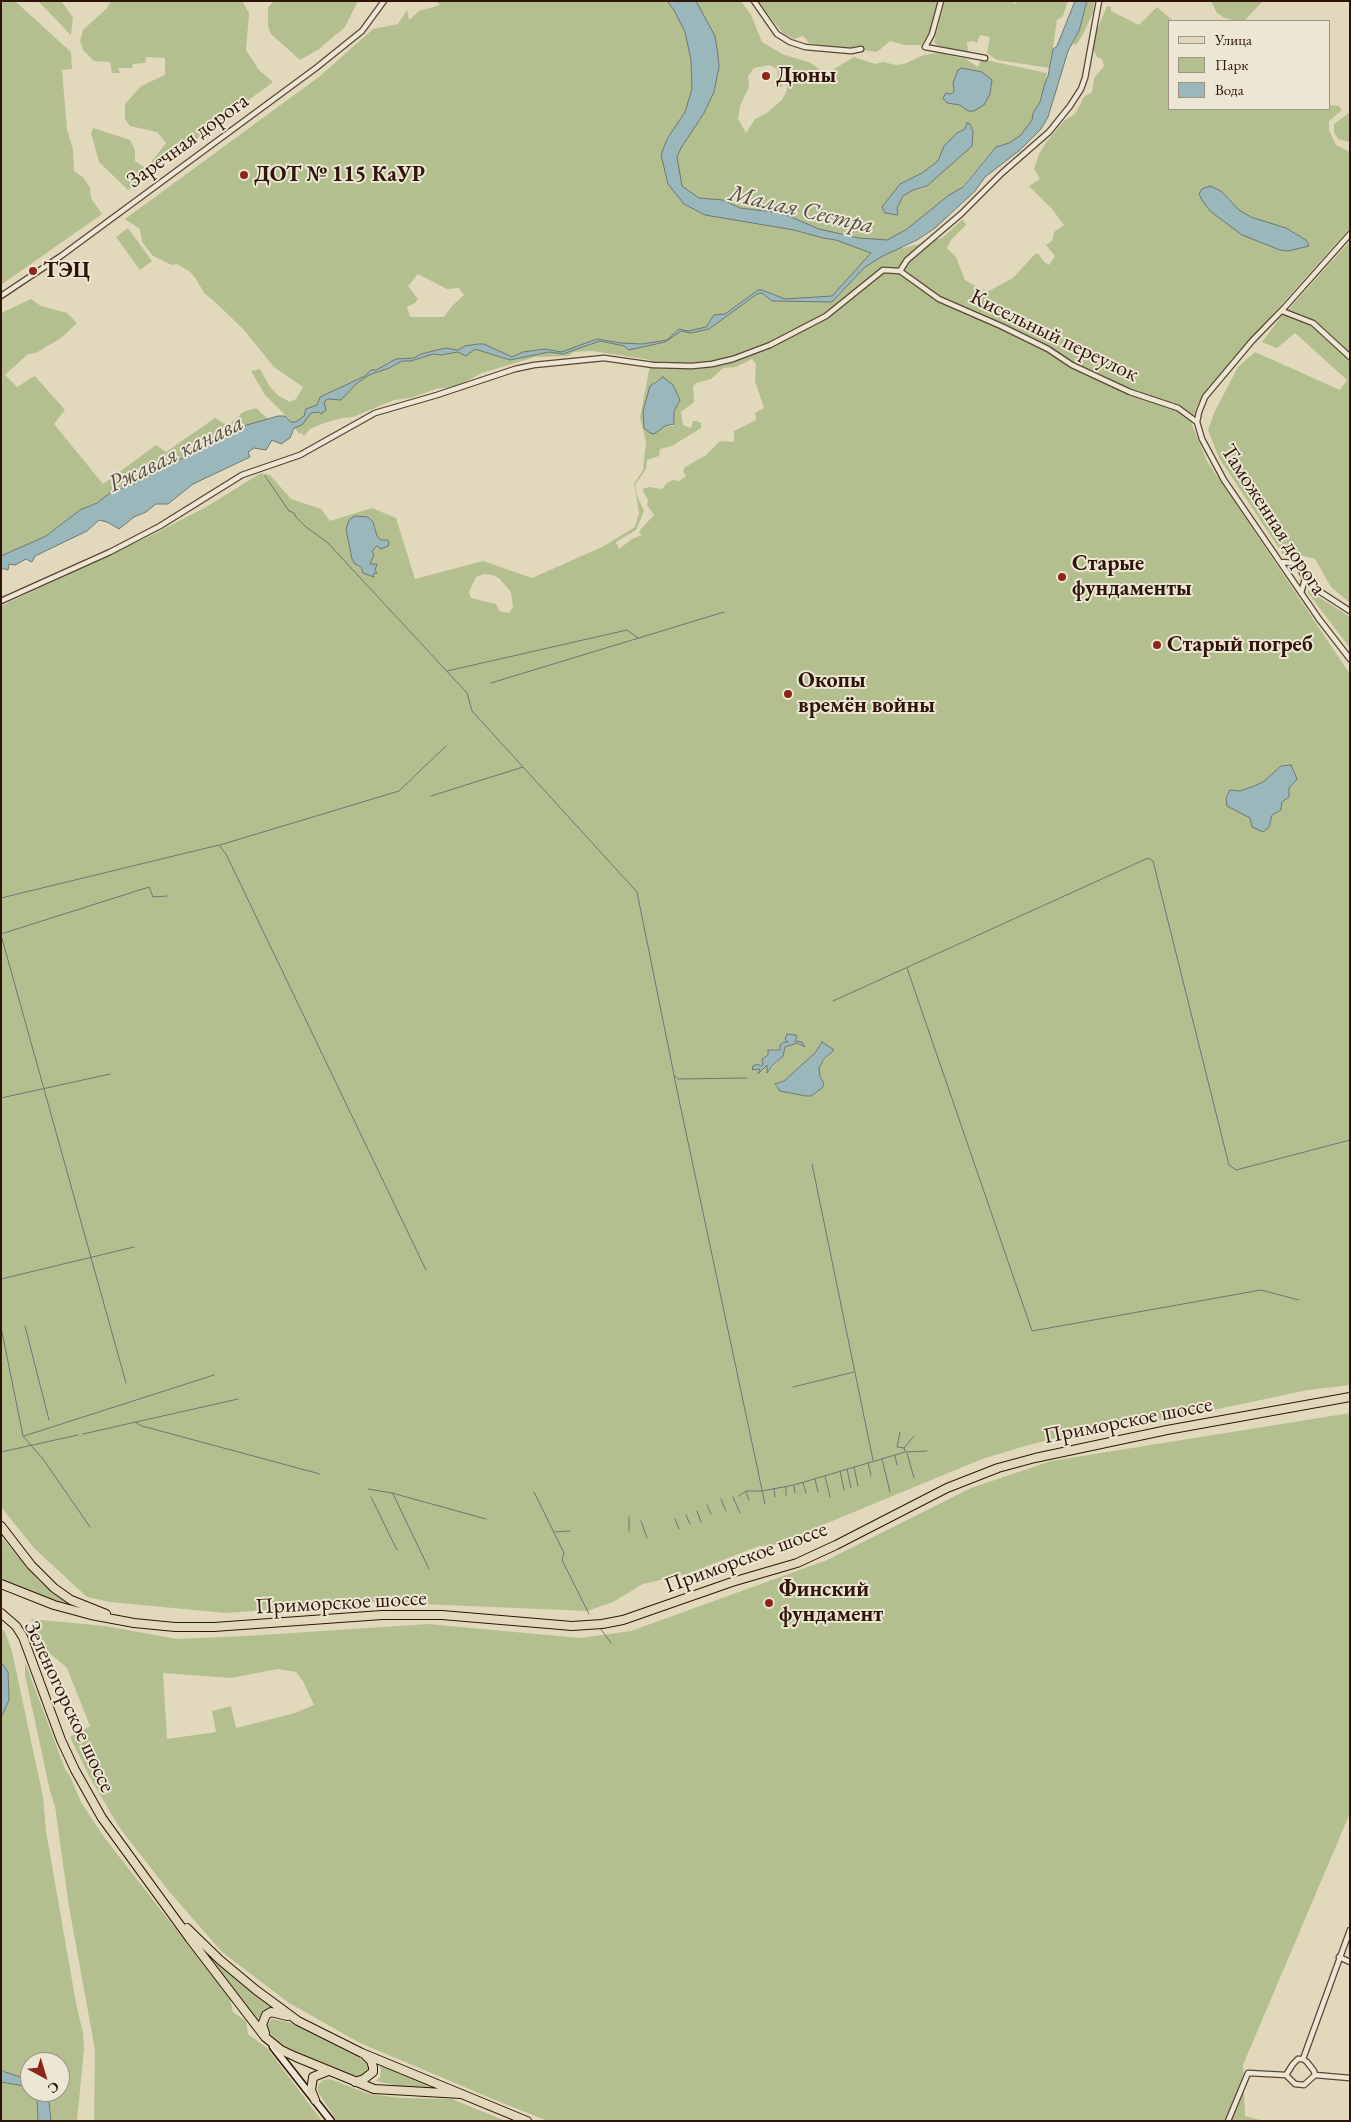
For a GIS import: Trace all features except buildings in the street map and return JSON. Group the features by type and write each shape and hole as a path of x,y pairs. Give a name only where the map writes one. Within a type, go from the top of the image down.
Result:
{"main road":[{"name":"Приморское шоссе","path":"1,1584 54,1605 92,1615 134,1623 207,1628 382,1615 442,1615 572,1626 613,1622 812,1557 947,1488 998,1468 1035,1458 1167,1430 1350,1397"},
{"name":"Приморское шоссе","path":"1,1526 31,1565 54,1588 71,1600 86,1607 134,1623"},
{"name":"Зеленогорское шоссе","path":"1,1612 16,1626 23,1637 57,1731 87,1792 120,1845 265,2037 281,2050 374,2089 397,2092 461,2094"},
{"name":"Зеленогорское шоссе","path":"173,1914 227,1966 298,2021 362,2053 527,2121"},
{"path":"298,2021 279,2013 271,2012 263,2019 262,2025 265,2037 331,2121"},
{"path":"355,2082 364,2079 373,2072 371,2060 362,2053"},
{"path":"315,2100 311,2082 313,2077 328,2071"}],"street":[{"name":"Заречная дорога","path":"1,296 61,256 316,68 362,31 384,1"},
{"path":"754,1 777,34 790,42 805,47 832,50 851,51 861,49"},
{"path":"941,1 932,34 924,47 985,58"},
{"path":"1,601 116,549 160,526 242,475 300,455 375,413 437,395 500,373 534,365 604,358 653,365 692,366 712,364 733,359 770,345 815,322 839,306 861,286 883,270 900,271 907,260 961,214 1002,173 1050,132 1081,89 1085,78 1099,1"},
{"path":"1198,422 1199,412 1205,398 1252,341 1282,311 1350,234"},
{"name":"Кисельный переулок","path":"900,271 940,299 1048,349 1072,365 1130,392 1178,408 1198,422"},
{"path":"1282,311 1313,323 1350,357"},
{"name":"Таможенная дорога","path":"1198,422 1202,439 1224,480 1301,593 1350,659"},
{"path":"1281,562 1294,563 1300,568 1305,579 1319,591 1350,611"},
{"path":"1301,593 1305,579"},
{"path":"1303,2059 1338,1957 1350,1930"},
{"path":"1338,1957 1350,1962"},
{"path":"1286,2075 1298,2059 1303,2059 1312,2066 1315,2075"},
{"path":"1228,2121 1248,2073 1286,2075 1295,2084 1300,2086 1311,2081 1315,2075"},
{"path":"1315,2075 1350,2078"}],"green space":[{"path":"1,1 16,2 71,52 72,69 62,70 67,129 73,150 74,171 83,177 90,188 91,198 102,214 1,285"},
{"path":"38,1 61,1 73,17 71,35"},
{"path":"111,1 242,1 249,13 246,50 259,70 273,82 128,190 99,162 91,133 93,128 130,140 135,150 135,161 144,167 149,165 166,143 157,132 130,126 125,119 125,104 141,86 165,75 165,58 146,57 145,63 133,64 132,68 118,68 120,73 112,73 110,62 94,61 83,50 80,41 83,30 107,8"},
{"path":"274,1 358,1 345,27 319,49 300,60 271,34 268,26 268,7"},
{"path":"436,1 741,1 751,15 762,42 782,54 811,63 820,70 817,74 822,76 854,57 875,64 883,62 896,65 904,64 924,55 937,53 966,59 978,67 981,59 1047,73 1043,96 1031,122 1018,139 994,149 955,195 895,236 903,248 942,238 963,219 966,225 951,240 947,248 956,257 965,280 987,292 1013,278 1034,255 1038,253 1044,262 1049,265 1055,256 1046,245 1052,241 1054,232 1064,225 1052,209 1029,186 1040,179 1034,169 1039,154 1047,141 1064,121 1075,114 1084,97 1092,92 1094,78 1104,66 1102,59 1097,57 1094,51 1094,37 1107,6 1111,7 1111,11 1139,25 1157,7 1172,20 1168,20 1168,110 1331,110 1331,105 1339,106 1342,110 1329,121 1329,130 1336,145 1350,152 1350,228 1246,344 1203,396 1196,408 1192,425 1207,461 1350,674 1350,1385 1308,1390 1166,1420 1120,1422 1029,1445 982,1459 772,1546 759,1546 687,1574 643,1584 613,1602 587,1611 375,1602 226,1613 110,1602 87,1597 35,1549 1,1507 1,606 150,536 206,507 261,473 270,475 291,499 321,509 330,521 372,508 396,518 415,579 483,561 532,578 602,547 635,527 639,513 634,484 643,470 646,442 640,418 651,360 592,351 574,352 568,356 535,357 482,373 457,386 436,389 410,398 394,400 353,417 324,423 310,429 304,436 300,432 300,435 294,427 296,426 265,395 251,371 260,369 270,387 279,396 290,402 296,399 303,387 274,367 244,330 204,293 189,271 177,264 172,265 153,256 142,242 140,229 125,219 320,76 373,29 398,24 407,10 409,20 419,11 440,5","holes":["770,65 778,70 774,88 781,87 786,81 787,90 782,100 767,113 755,119 746,133 738,119 740,106 749,87 748,76 754,68","962,68 982,72 992,85 984,105 974,111 960,105 947,103 946,93 954,92 953,83 958,70","967,123 970,124 973,131 931,182 924,188 913,190 903,196 897,208 882,209 900,184 922,173 938,161 957,133 965,129","418,274 447,289 459,288 464,295 444,317 410,317 407,307 418,299 408,286","752,359 756,364 755,381 764,408 755,413 756,420 734,431 734,442 720,441 706,455 685,467 683,471 686,476 679,481 673,480 662,489 649,487 642,489 648,500 647,505 654,515 641,529 639,533 642,535 632,539 619,549 616,542 636,530 644,511 637,496 635,485 646,469 647,460 659,456 660,449 672,446 701,428 701,423 697,421 693,421 691,428 683,425 681,412 694,402 693,386 696,383 711,379 723,368 736,367","656,380 661,380 673,386 678,395 679,401 674,411 675,422 673,426 645,428 643,411 651,386","373,522 377,536 381,540 387,540 372,551 374,555 369,564 376,564 374,577 365,573 352,559 346,528","484,574 499,578 511,592 513,607 509,613 499,611 496,604 471,598 469,592 476,577","1270,777 1289,797 1282,802 1281,810 1272,815 1269,827 1227,806 1230,790 1240,791 1263,782","787,1034 795,1035 797,1036 795,1041 804,1047 797,1043 785,1047 783,1056 768,1072 767,1065 759,1074 760,1069 752,1068 756,1065 762,1066 765,1056 775,1049 779,1051 780,1045 788,1042 786,1039","820,1044 830,1054 821,1064 818,1072 824,1083 806,1096 780,1091 775,1085 784,1081 815,1053"]},
{"path":"757,1 939,1 931,28 921,45 905,45 890,41 877,52 809,43 803,36 794,39 783,33"},
{"path":"945,1 1011,1 1015,4 1017,1 1068,1 1063,16 1057,20 1050,68 997,60 987,53 990,37 980,35 977,43 974,41 967,42 968,52 940,48 934,42"},
{"path":"1087,1 1094,1 1093,13 1076,45 1073,44 1079,31"},
{"path":"1211,1 1263,1 1245,20 1232,20 1217,13"},
{"path":"1350,112 1349,142 1338,139 1334,132 1334,124"},
{"path":"128,228 152,261 140,270 116,237"},
{"path":"1350,241 1350,353 1316,322 1288,310"},
{"path":"31,299 41,306 67,313 77,323 61,338 36,353 28,354 5,375 17,387 35,376 65,410 54,424 103,484 156,445 166,452 215,418 228,426 243,412 256,408 269,420 233,429 204,444 188,456 170,463 134,484 111,492 97,503 80,510 46,536 1,556 1,313"},
{"path":"1283,314 1311,325 1350,360 1350,603 1331,587 1315,559 1304,556 1284,556 1219,458 1208,430 1214,413 1238,367 1255,352 1340,390 1347,380 1295,333 1277,348 1262,342"},
{"path":"1308,590 1350,617 1350,648 1308,593"},
{"path":"1350,1413 1350,1813 1243,2065 1245,2116 1264,2121 548,2121 507,2105 360,2043 289,2003 222,1952 168,1890 119,1827 89,1776 70,1737 90,1726 67,1668 40,1645 31,1619 105,1626 177,1639 428,1624 580,1638 631,1631 827,1560 971,1488 1051,1461","holes":["278,1669 296,1672 303,1681 314,1705 295,1713 236,1728 231,1706 212,1711 216,1732 167,1739 163,1673 231,1678"]},
{"path":"1,1539 41,1583 78,1608 59,1604 25,1591 1,1579"},
{"path":"1,1628 5,1632 12,1651 43,1797 46,1831 83,2033 84,2049 77,2121 51,2121 51,2110 47,2102 70,2102 70,2052 20,2052 20,2077 1,2069 1,1718 9,1700 8,1672 1,1662"},
{"path":"25,1662 65,1769 81,1802 104,1837 230,1999 233,2012 246,2021 248,2034 267,2048 322,2121 94,2121 95,2050 69,1907 55,1806 50,1791 25,1675"},
{"path":"183,1927 221,1965 273,2008 260,2016 258,2021"},
{"path":"272,2019 292,2023 359,2057 368,2066 368,2071 363,2075 354,2077 329,2068 286,2047 268,2032 268,2024"},
{"path":"379,2065 439,2089 399,2086 376,2081 380,2077 381,2070"},
{"path":"330,2079 369,2094 402,2098 452,2099 506,2121 337,2121 318,2092 318,2085 323,2080"},
{"path":"1,2082 20,2085 20,2102 37,2102 38,2121 1,2121"}],"water":[{"path":"667,1 696,1 715,36 719,67 714,92 704,113 677,157 682,186 699,198 723,200 740,208 782,213 819,229 859,238 887,240 907,229 949,195 963,187 996,147 1009,143 1021,135 1032,120 1033,113 1040,102 1048,76 1053,49 1057,46 1075,1 1087,1 1079,31 1068,51 1048,117 1041,129 1020,150 985,177 975,191 935,228 917,240 865,267 832,302 772,301 762,293 757,294 709,329 691,333 681,331 665,342 629,350 624,346 600,341 563,354 549,352 510,360 475,349 466,356 458,352 441,355 433,354 411,361 402,361 369,375 356,384 341,400 328,399 324,402 326,410 321,414 319,412 311,413 302,425 294,428 290,438 281,444 272,440 266,450 254,448 248,452 250,457 193,484 168,504 156,504 146,512 134,517 119,529 99,520 87,531 35,556 32,562 26,559 15,565 9,564 8,570 1,568 1,556 46,536 80,510 97,503 111,492 134,484 170,463 188,456 204,444 224,435 225,427 233,429 278,416 285,416 291,422 296,422 304,416 306,409 317,405 320,397 396,359 414,358 421,354 445,348 458,350 465,346 478,344 484,344 512,357 523,352 545,349 561,352 597,339 642,344 667,340 679,329 688,331 706,327 714,315 725,314 758,290 785,299 832,296 871,253 836,240 794,230 705,215 684,204 668,184 661,155 667,139 685,112 692,89 691,60 685,32 674,10"},
{"path":"962,68 982,72 992,80 990,94 984,105 974,111 968,111 960,105 947,103 943,98 946,93 954,92 953,83 958,70"},
{"path":"967,123 970,124 973,131 972,146 927,186 913,190 903,196 897,208 898,215 885,213 882,207 900,184 922,173 938,161 944,146 957,133 965,129"},
{"path":"1210,186 1221,191 1239,210 1251,217 1286,228 1306,240 1309,246 1288,251 1280,250 1242,235 1210,211 1202,200 1199,194 1202,189"},
{"path":"663,377 673,385 680,400 674,411 674,424 665,426 654,434 644,428 643,411 650,386"},
{"path":"355,516 368,517 373,522 377,536 381,540 388,540 389,542 388,546 381,549 377,546 372,551 374,555 370,564 377,564 375,570 377,573 373,574 374,577 363,573 361,567 355,564 352,559 346,529 349,520"},
{"path":"1291,765 1297,779 1289,788 1289,797 1282,802 1281,810 1272,815 1269,827 1263,832 1252,827 1250,818 1227,806 1226,798 1230,790 1240,791 1254,786 1263,782 1281,766"},
{"path":"787,1034 797,1036 795,1041 802,1042 805,1047 797,1043 785,1047 783,1056 767,1073 767,1065 758,1074 760,1069 752,1070 753,1066 757,1064 763,1065 762,1059 768,1055 768,1050 780,1050 780,1045 788,1042 785,1039"},
{"path":"822,1042 834,1050 824,1059 819,1068 820,1077 824,1083 822,1088 811,1096 780,1091 775,1084 784,1081 815,1053"},
{"path":"1,1662 8,1672 9,1700 1,1718"},
{"path":"1,2069 20,2077 20,2085 1,2082"},
{"path":"37,2102 49,2102 51,2121 38,2121"}],"waterway":[{"path":"265,476 289,511 294,513 306,527 327,542 467,693 472,711 637,892 674,1075 678,1079 747,1078"},
{"path":"491,683 724,612"},
{"path":"447,671 627,630 638,638"},
{"path":"220,845 399,791 446,746"},
{"path":"431,796 523,767"},
{"path":"1,898 219,845 226,854 426,1270"},
{"path":"833,1001 1148,858 1153,861 1229,1165 1236,1170 1350,1140"},
{"path":"1,934 149,887 153,897 167,896"},
{"path":"1,935 126,1383"},
{"path":"907,968 1032,1331 1261,1290 1299,1300"},
{"path":"1,1098 110,1074"},
{"path":"674,1076 765,1504"},
{"path":"812,1164 873,1460"},
{"path":"1,1279 134,1247"},
{"path":"25,1326 49,1420"},
{"path":"1,1327 23,1436 43,1459 90,1527"},
{"path":"793,1387 854,1372"},
{"path":"24,1436 214,1375"},
{"path":"83,1434 238,1399"},
{"path":"135,1422 142,1426 320,1474"},
{"path":"900,1432 897,1447 904,1448"},
{"path":"1,1452 78,1435"},
{"path":"905,1451 904,1448 914,1436"},
{"path":"739,1496 746,1491 762,1491 794,1485 905,1452 927,1451"},
{"path":"907,1453 914,1478"},
{"path":"895,1456 897,1465"},
{"path":"882,1459 890,1492"},
{"path":"868,1463 871,1475"},
{"path":"854,1467 858,1486"},
{"path":"847,1469 851,1488"},
{"path":"840,1471 844,1490"},
{"path":"825,1476 830,1497"},
{"path":"815,1479 818,1492"},
{"path":"803,1483 806,1493"},
{"path":"794,1486 795,1493"},
{"path":"786,1487 786,1495"},
{"path":"368,1489 392,1493 486,1519"},
{"path":"774,1489 775,1497"},
{"path":"534,1492 564,1553 562,1560 589,1614"},
{"path":"746,1492 749,1500"},
{"path":"393,1494 429,1569"},
{"path":"371,1497 397,1550"},
{"path":"733,1497 740,1513"},
{"path":"721,1499 726,1511"},
{"path":"707,1505 711,1514"},
{"path":"697,1511 701,1522"},
{"path":"686,1515 690,1524"},
{"path":"629,1517 629,1531"},
{"path":"675,1519 679,1529"},
{"path":"641,1521 647,1538"},
{"path":"555,1532 570,1531"},
{"path":"600,1628 611,1643"}],"place":[{"name":"Дюны","path":"766,76"},
{"name":"ДОТ № 115 КаУР","path":"244,175"},
{"name":"ТЭЦ","path":"33,271"},
{"name":"Старые фундаменты","path":"1062,577"},
{"name":"Старый погреб","path":"1157,645"},
{"name":"Окопы времён войны","path":"788,694"},
{"name":"Финский фундамент","path":"769,1603"}],"water label":[{"name":"Малая Сестра","path":"801,210"},
{"name":"Ржавая канава","path":"176,454"}]}
